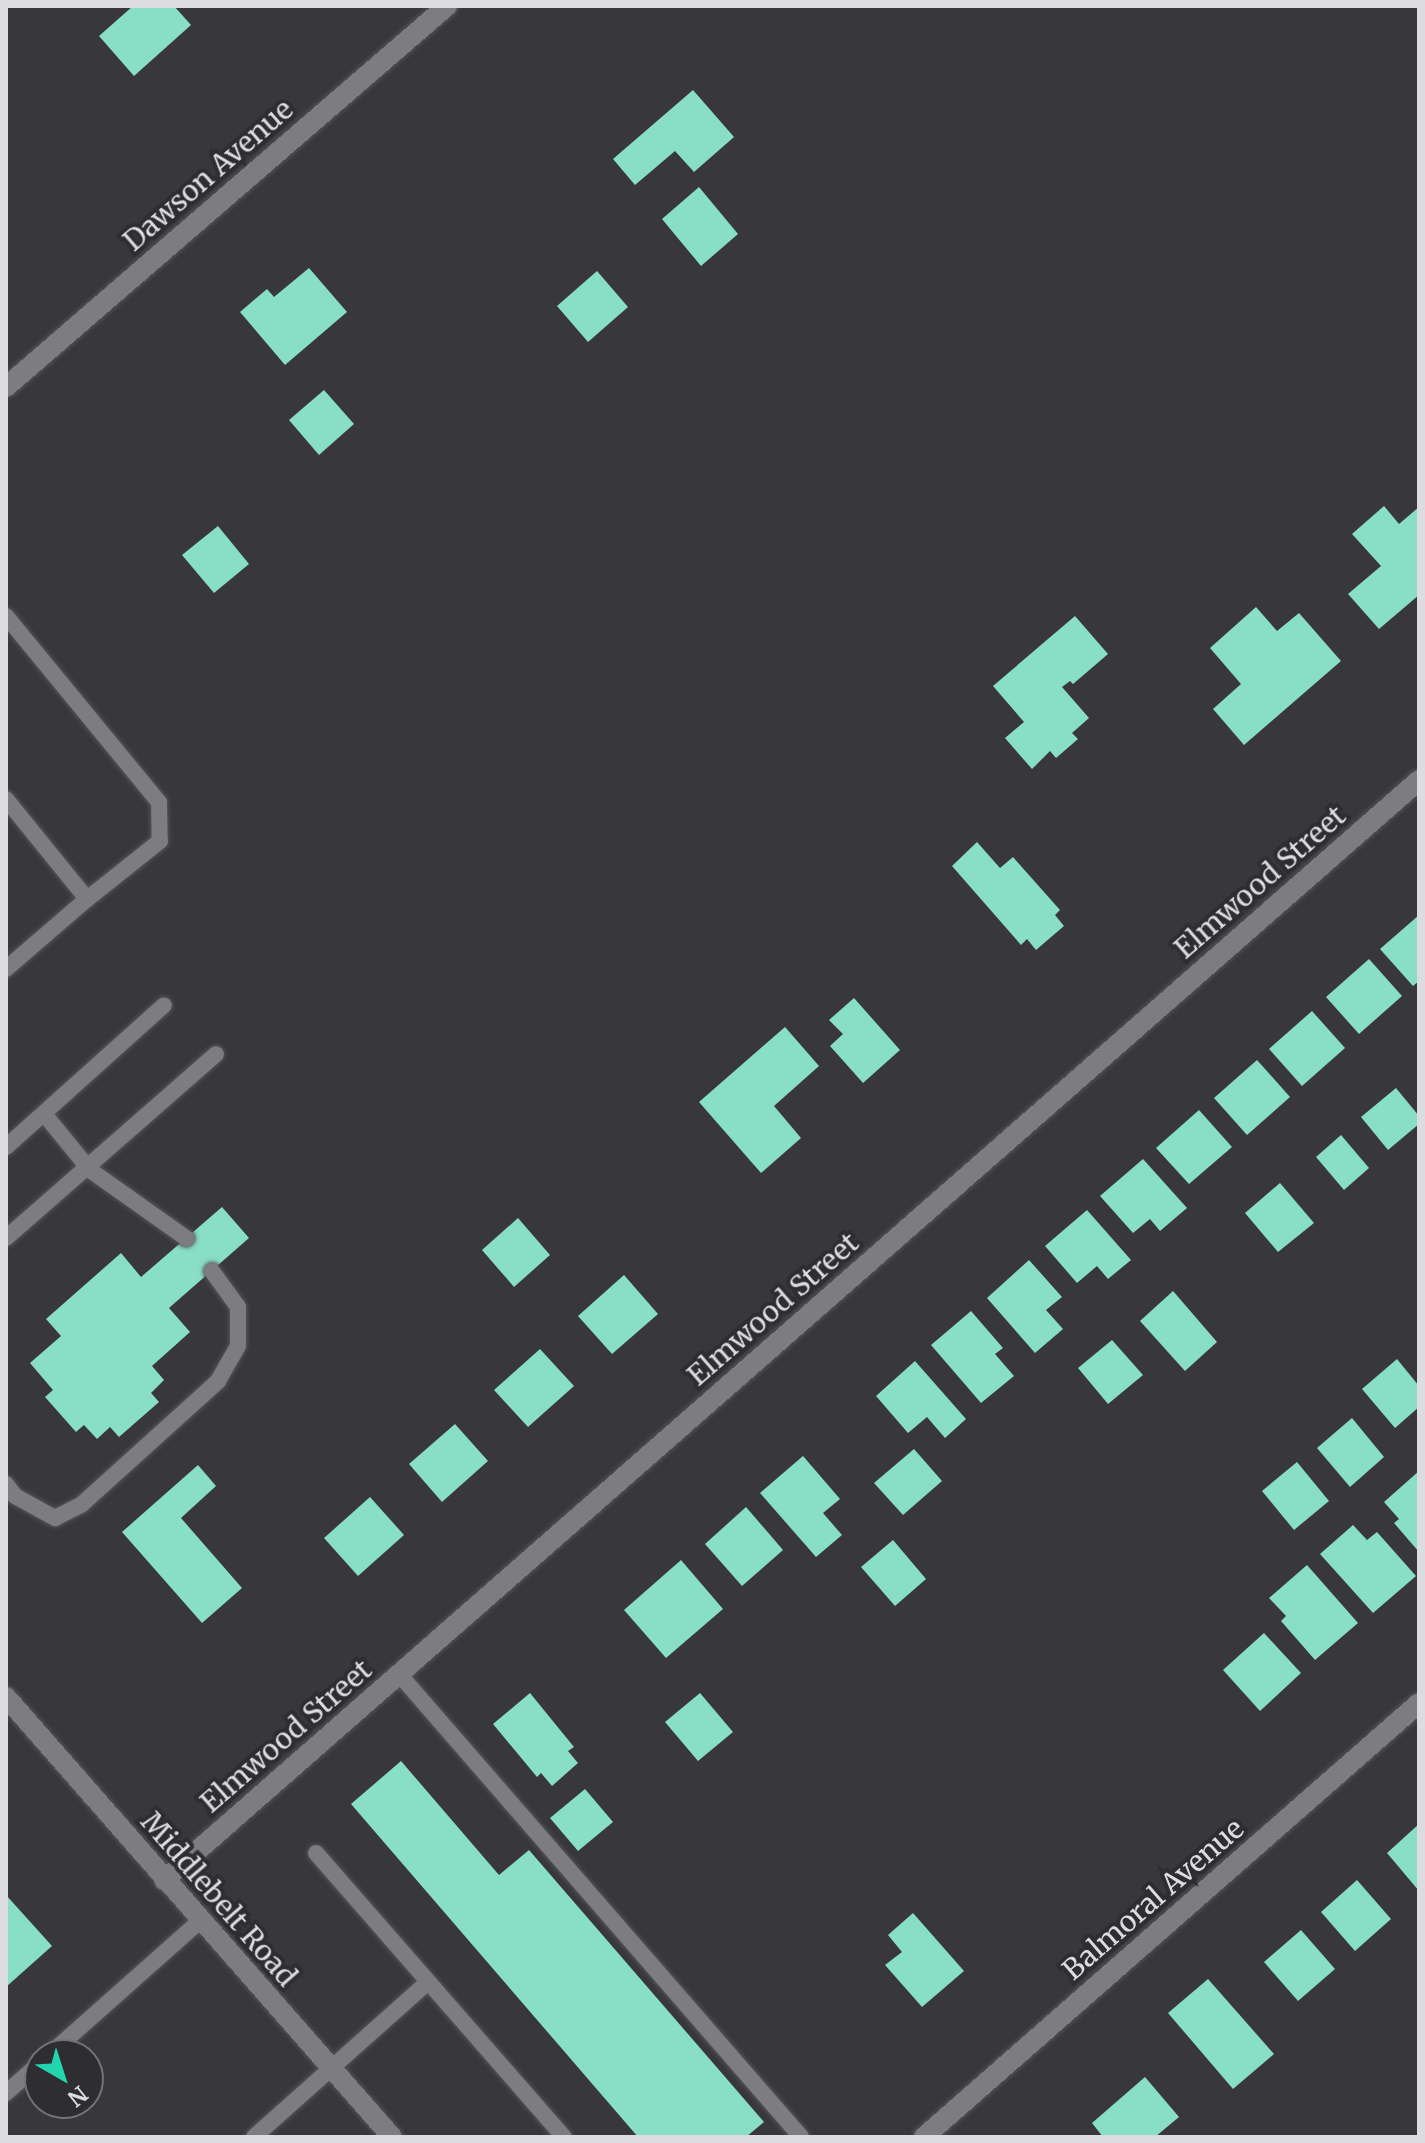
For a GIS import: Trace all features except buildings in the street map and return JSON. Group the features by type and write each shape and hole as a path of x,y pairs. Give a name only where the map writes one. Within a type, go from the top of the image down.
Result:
{"street":[{"name":"Dawson Avenue","path":"6,387 447,6"},
{"name":"Elmwood Street","path":"164,1880 1419,780"},
{"name":"Middlebelt Road","path":"6,1697 392,2137"},
{"name":"Balmoral Avenue","path":"924,2137 1419,1703"}],"lane":[{"path":"6,616 159,802 160,841 6,969"},
{"path":"6,799 87,899"},
{"path":"6,1147 164,1005"},
{"path":"6,1238 90,1170 216,1054"},
{"path":"45,1115 90,1170 186,1238"},
{"path":"6,1484 15,1496 55,1518 81,1505 218,1381 238,1346 238,1307 212,1271"},
{"path":"399,1674 801,2137"},
{"path":"316,1853 564,2137"},
{"path":"67,2039 200,1921"},
{"path":"254,2137 333,2070 428,1982"},
{"path":"6,2093 24,2077"}]}
